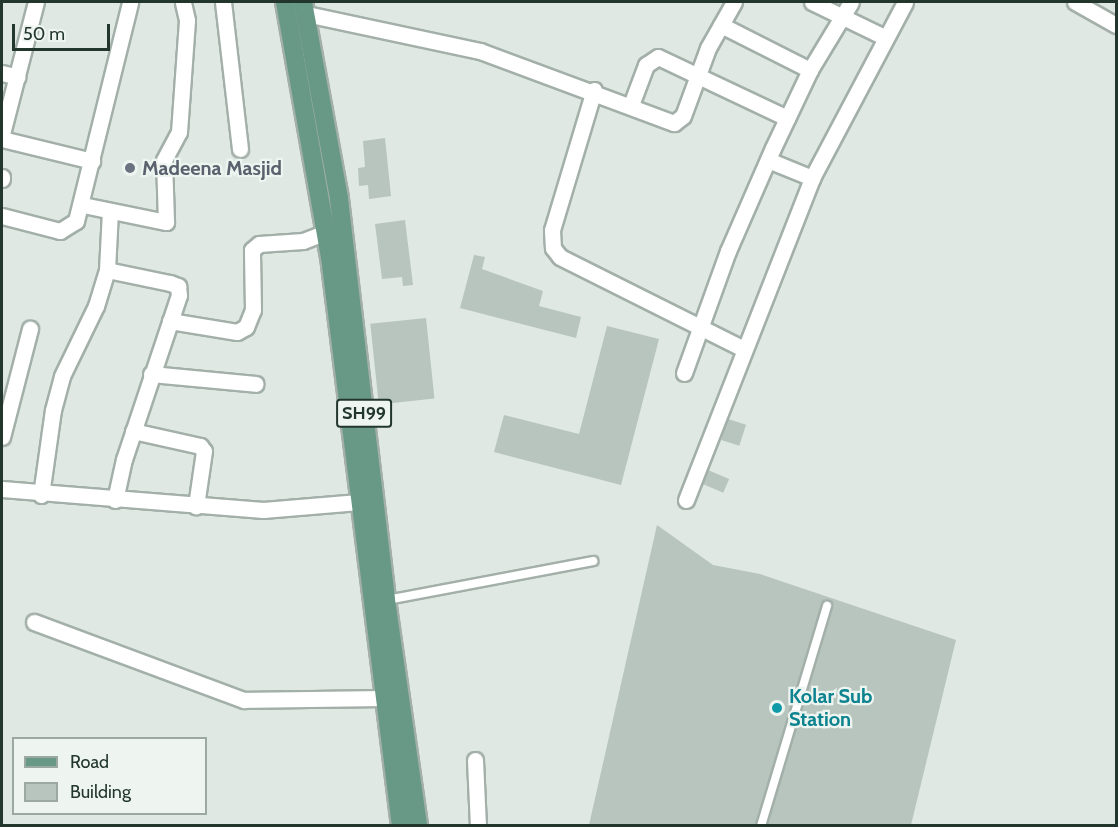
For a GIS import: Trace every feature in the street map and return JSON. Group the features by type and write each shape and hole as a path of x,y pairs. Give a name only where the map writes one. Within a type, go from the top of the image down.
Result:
{"main road":[{"name":"SH99","path":"285,2 326,232 366,502 391,699 418,825"},
{"name":"SH99","path":"304,8 339,199 366,502 386,600 401,825"}],"street":[{"path":"2,134 36,2"},
{"path":"2,216 60,231 69,229 83,205 130,2"},
{"path":"83,205 166,222 164,160 179,132 187,20 183,2"},
{"path":"222,2 240,149"},
{"path":"304,8 480,51 594,90 674,123 683,116 697,77 734,2"},
{"path":"812,2 886,38"},
{"path":"684,373 700,328 787,118 810,70 852,2"},
{"path":"686,500 812,178 905,2"},
{"path":"1079,2 1116,25"},
{"path":"721,25 810,70"},
{"path":"631,105 650,59 657,57 787,118"},
{"path":"2,73 18,77"},
{"path":"594,90 552,230 553,248 560,257 744,349"},
{"path":"2,139 92,161"},
{"path":"768,160 812,178"},
{"path":"41,495 62,376 96,306 107,270 110,211"},
{"path":"170,321 237,332 246,327 253,310 252,250 259,244 303,240 326,232"},
{"path":"107,270 178,286 170,321 133,430 115,500"},
{"path":"2,437 30,329"},
{"path":"151,374 256,384"},
{"path":"133,430 200,446 204,451 196,506"},
{"path":"2,489 41,495 263,510 366,502"},
{"path":"34,622 244,700 391,699"},
{"path":"475,760 478,825"}],"lane":[{"path":"386,600 593,561"},
{"path":"761,825 827,606"}],"building":[{"path":"385,138 391,196 369,199 368,185 359,186 358,168 365,167 363,141"},
{"path":"405,220 413,285 403,286 402,277 382,279 375,224"},
{"path":"474,255 485,257 482,269 543,291 539,306 581,317 576,338 460,308"},
{"path":"426,318 434,399 379,404 370,324"},
{"path":"607,326 659,339 621,485 494,452 504,415 579,434"},
{"path":"728,419 746,425 739,446 721,440"},
{"path":"708,470 729,479 723,493 702,484"},
{"name":"Kolar Sub Station","path":"657,525 713,565 760,574 956,640 911,825 767,825 833,608 826,600 755,825 589,825"}],"place":[{"name":"Madeena Masjid","path":"130,168"},
{"name":"Kolar Sub Station","path":"777,708"}]}
